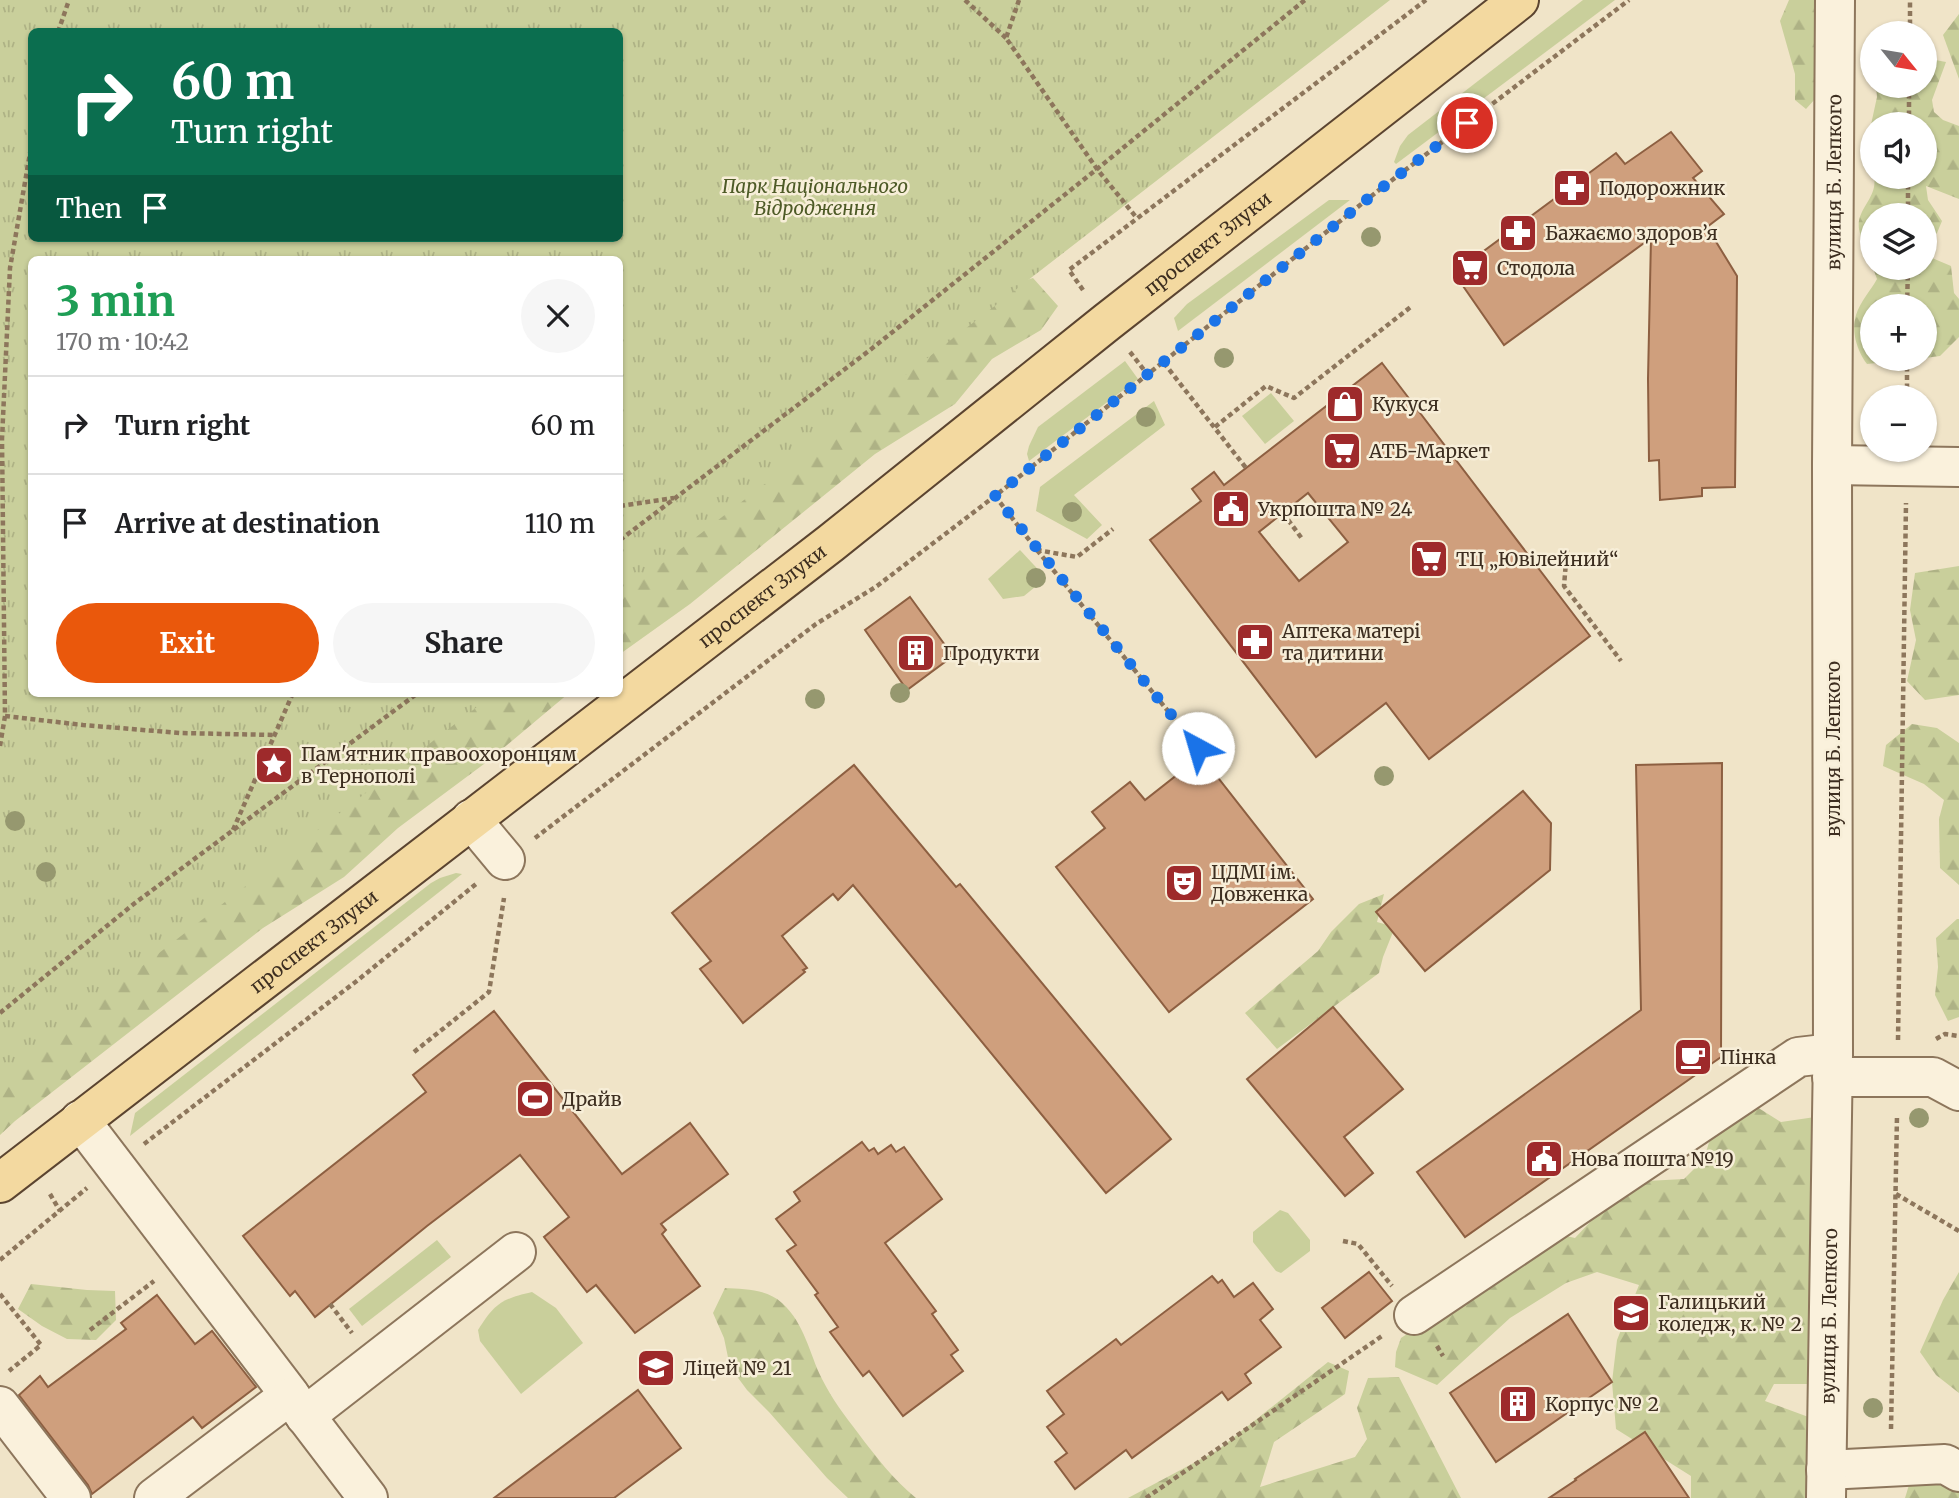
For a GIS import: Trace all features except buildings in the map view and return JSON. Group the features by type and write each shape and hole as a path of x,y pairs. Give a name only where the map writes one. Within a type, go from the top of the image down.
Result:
{"main road":[{"name":"проспект Злуки","path":"0,1183 831,543 1107,322 1519,0"}],"street":[{"name":"вулиця Б. Лепкого","path":"1826,1484 1832,1065 1835,0"},
{"path":"1832,465 1959,467"},
{"path":"471,819 505,874"},
{"path":"1414,1315 1798,1056 1832,1065 1898,1076 1933,1077 1959,1091"},
{"path":"80,1120 368,1498"},
{"path":"154,1498 298,1405 516,1252"},
{"path":"0,1406 71,1498"},
{"path":"1826,1484 1890,1467 1945,1464 1959,1472"}],"path":[{"path":"59,28 69,0"},
{"path":"965,0 1006,38 1097,169 1136,218"},
{"path":"1006,38 1019,0"},
{"path":"623,538 870,350 1305,0"},
{"path":"1083,290 1069,270 1426,0"},
{"path":"0,1260 115,1165 358,981 505,874 816,624 877,586 995,496 1379,190 1619,3 1629,0"},
{"path":"1910,0 1910,21"},
{"path":"0,746 5,716 2,439 9,268 28,164"},
{"path":"1215,427 1266,386 1294,398 1412,306"},
{"path":"1130,352 1148,375"},
{"path":"1164,363 1246,468"},
{"path":"1890,1467 1907,465"},
{"path":"995,496 1198,748"},
{"path":"623,506 675,498"},
{"path":"1283,513 1303,540"},
{"path":"1037,550 1077,557 1113,529"},
{"path":"1567,550 1564,586 1621,661"},
{"path":"232,831 291,697"},
{"path":"0,1013 135,903 413,697"},
{"path":"5,716 180,733 275,735"},
{"path":"414,1052 489,992 505,874"},
{"path":"46,1187 60,1211"},
{"path":"1896,1194 1959,1231"},
{"path":"1146,1498 1414,1315 1358,1244 1343,1241"},
{"path":"90,1330 186,1257"},
{"path":"0,1294 41,1345 0,1377"},
{"path":"330,1304 349,1329"}],"green space":[{"name":"Парк Національного Відродження","path":"0,0 1390,0 623,594 623,256 28,256 28,697 490,697 0,1076"},
{"path":"1583,0 1615,0 1396,164 1394,162 1408,135"},
{"path":"1789,0 1828,0 1824,89 1806,109 1795,100 1795,74 1780,21"},
{"path":"1959,14 1959,79 1943,35"},
{"path":"1937,60 1946,62 1937,86"},
{"path":"1877,98 1933,98 1934,112 1874,112"},
{"path":"1937,115 1959,126 1959,199 1934,189 1937,189"},
{"path":"1926,189 1930,203 1867,203 1873,191"},
{"path":"1329,200 1350,200 1178,331 1174,318 1187,304"},
{"path":"1937,214 1942,221 1937,233"},
{"path":"1937,260 1951,266 1954,293 1959,299 1959,337 1937,356 1937,294 1867,294 1876,280 1937,280"},
{"path":"1033,278 1058,306 1041,330 992,359 955,404 875,454 690,604 623,652 623,502 982,294"},
{"path":"1860,306 1860,353 1854,328"},
{"path":"1125,361 1138,379 1029,461 1029,446 1038,427"},
{"path":"1271,393 1294,421 1265,444 1242,416"},
{"path":"1154,401 1165,425 1074,495 1102,525 1087,539 1036,511 1040,487"},
{"path":"1020,550 1046,578 1024,596 1003,599 988,579"},
{"path":"1959,566 1959,695 1925,700 1907,681 1916,640 1910,610 1915,573"},
{"path":"343,697 564,697 488,761 398,828 344,877 263,928 0,1135 0,960"},
{"path":"1912,724 1937,728 1959,743 1959,885 1940,868 1939,819 1944,800 1924,784 1883,766 1886,745"},
{"path":"456,873 462,874 130,1136 135,1113 431,883"},
{"path":"1384,894 1377,922 1395,927 1379,973 1277,1049 1245,1013 1318,951 1331,932 1359,904"},
{"path":"1957,919 1959,1017 1948,1021 1935,995 1938,967 1936,938"},
{"path":"1722,1099 1749,1102 1781,1122 1822,1116 1823,1355 1808,1384 1774,1384 1765,1401 1822,1422 1814,1498 1691,1498 1691,1476 1616,1429 1612,1382 1617,1340 1639,1285 1597,1272 1566,1283 1510,1318 1437,1385 1395,1367 1401,1338 1455,1302 1520,1225 1575,1238 1628,1182 1684,1179 1704,1159"},
{"path":"1280,1210 1288,1213 1310,1240 1310,1251 1281,1273 1276,1271 1253,1242 1253,1232"},
{"path":"437,1240 451,1257 362,1326 349,1309"},
{"path":"1959,1272 1959,1393 1936,1375 1920,1352 1943,1300"},
{"path":"31,1284 115,1291 116,1320 96,1340 67,1339 18,1309"},
{"path":"725,1288 769,1295 790,1311 801,1329 822,1379 839,1407 885,1467 916,1498 848,1498 827,1478 747,1390 730,1367 724,1338 713,1313"},
{"path":"532,1292 556,1308 583,1343 521,1394 480,1341 478,1330 500,1304"},
{"path":"1328,1362 1349,1371 1345,1394 1274,1442 1260,1487 1355,1457 1367,1439 1357,1408 1368,1378 1399,1377 1461,1498 1128,1498 1218,1450"},
{"path":"1959,1481 1959,1498 1905,1498 1909,1485"}],"place":[{"name":"Подорожник","path":"1572,188"},
{"name":"Бажаємо здоров’я","path":"1518,233"},
{"name":"Стодола","path":"1470,268"},
{"name":"Кукуся","path":"1345,404"},
{"name":"АТБ-Маркет","path":"1342,451"},
{"name":"Укрпошта № 24","path":"1231,509"},
{"name":"ТЦ „Ювілейний“","path":"1429,559"},
{"name":"Аптека матері та дитини","path":"1255,642"},
{"name":"Продукти","path":"916,653"},
{"name":"Пам'ятник правоохоронцям в Тернополі","path":"274,765"},
{"name":"ЦДМІ ім. Довженка","path":"1184,883"},
{"name":"Пінка","path":"1693,1057"},
{"name":"Драйв","path":"535,1099"},
{"name":"Нова пошта №19","path":"1544,1159"},
{"name":"Галицький коледж, к. № 2","path":"1631,1313"},
{"name":"Ліцей № 21","path":"656,1368"},
{"name":"Корпус № 2","path":"1518,1404"}],"route":[{"path":"1198,748 995,496 1467,123"}]}
